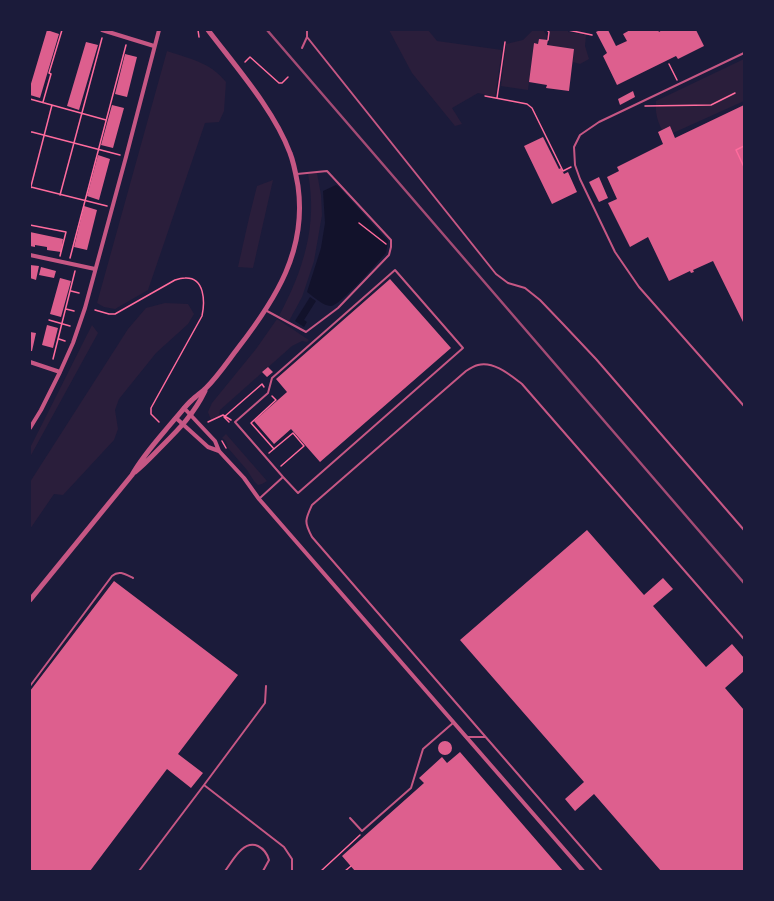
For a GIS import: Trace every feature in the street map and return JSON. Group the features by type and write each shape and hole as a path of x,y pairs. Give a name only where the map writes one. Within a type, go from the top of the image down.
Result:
{"street":[{"path":"102,30 154,46"},
{"path":"30,600 132,475 140,461 184,408 206,388 249,334 276,293 287,270 297,238 300,216 299,195 296,174 290,153 275,121 251,86 208,30"},
{"path":"30,428 60,372 79,326 159,31"},
{"path":"30,255 95,269"},
{"path":"30,362 60,372"},
{"path":"132,475 144,465 183,425 200,401 206,388"},
{"path":"184,408 215,441 219,451 244,478 259,499 464,737 583,871"},
{"path":"176,418 208,447 219,451"}],"lane":[{"path":"302,48 307,37 307,30"},
{"path":"307,37 496,274 508,283 525,288 540,300 596,359 744,530"},
{"path":"744,53 599,122 580,135 574,147 575,166 580,180 615,252 639,287 744,406"},
{"path":"265,310 306,332 338,308 389,255 391,247 391,240 327,171 296,174"},
{"path":"395,270 464,348 298,493 235,422 268,391 272,378 395,270"},
{"path":"602,871 312,537 306,525 307,516 312,505 466,371 478,365 491,365 506,372 522,384 744,640"},
{"path":"259,499 283,477"},
{"path":"30,686 101,593 112,576 121,572 133,578"},
{"path":"139,871 265,703 266,686"},
{"path":"350,818 362,831 411,788 423,749 453,723"},
{"path":"464,737 485,737"},
{"path":"204,785 284,847 292,860 293,871"},
{"path":"225,871 244,847 249,844 255,844 267,853 268,860 263,871"}],"path":[{"path":"42,102 62,30"},
{"path":"198,30 199,37"},
{"path":"547,30 549,32 548,40"},
{"path":"568,30 592,35"},
{"path":"60,194 102,38"},
{"path":"497,98 505,42"},
{"path":"70,258 126,45"},
{"path":"245,62 250,57 279,82 282,83 288,77"},
{"path":"669,64 676,78"},
{"path":"631,107 711,105 735,93"},
{"path":"485,96 527,104 532,108 562,171 575,166"},
{"path":"30,99 106,120"},
{"path":"30,190 52,105"},
{"path":"30,132 120,155"},
{"path":"744,146 736,150 744,167"},
{"path":"30,186 106,206"},
{"path":"359,223 391,247"},
{"path":"30,225 66,232 60,256"},
{"path":"53,359 76,269"},
{"path":"95,310 115,314 175,280 186,277 195,280 201,287 204,295 202,316 151,408 151,414 159,422"},
{"path":"70,291 79,293"},
{"path":"66,308 74,311"},
{"path":"49,320 70,326"},
{"path":"58,339 65,341"},
{"path":"224,417 262,384 276,400 250,423 274,449"},
{"path":"208,422 223,415 224,417 235,422"},
{"path":"224,417 229,422"},
{"path":"266,457 293,433 304,446 277,470"},
{"path":"321,871 359,837 362,831"},
{"path":"345,871 350,866"}],"shaded area":[{"path":"389,30 428,30 437,41 502,50 495,97 478,93 452,108 462,124 455,126 412,73"},
{"path":"533,30 543,30 547,36 546,40 539,39 538,44 534,43 528,90 501,86 506,44 523,40"},
{"path":"549,30 568,30 568,32 586,35 585,46 589,59 580,64 573,62 574,49 549,46"},
{"path":"167,51 199,62 220,75 226,82 224,111 219,122 205,123 148,290 115,309 104,307 97,303"},
{"path":"744,59 744,101 673,133 670,126 662,130 657,116 656,101"},
{"path":"317,173 321,195 322,215 314,261 302,297 289,321 279,316 295,282 310,229 311,193 308,174"},
{"path":"273,180 253,268 238,267 257,186"},
{"path":"336,185 388,241 386,253 367,274 336,304 328,306 321,303 307,292 321,248 325,223 323,191"},
{"path":"310,297 316,301 304,320 307,322 304,327 295,321"},
{"path":"165,303 188,304 194,314 188,324 156,353 119,399 115,410 118,429 114,440 63,495 54,494 30,529 30,482 128,329 146,308"},
{"path":"277,319 309,340 307,342 302,341 292,346 220,410 219,416 211,420 208,412 212,403 256,349"},
{"path":"92,325 98,333 30,457 30,448"},
{"path":"226,434 267,481 258,485 254,481 247,470 228,448 226,441 222,438"}],"building":[{"path":"47,30 59,34 40,98 30,95 30,87"},
{"path":"600,30 608,30 616,46 627,41 623,34 630,30 658,30 659,32 662,30 696,30 704,46 678,59 676,56 617,85 603,56 607,53 596,32"},
{"path":"539,39 548,40 547,45 574,49 569,91 546,88 547,85 529,82 534,43 538,44"},
{"path":"86,42 98,45 79,110 67,106"},
{"path":"125,54 137,57 127,97 115,94"},
{"path":"633,91 635,97 620,105 618,99"},
{"path":"112,105 124,108 113,148 101,145"},
{"path":"744,105 744,324 713,261 693,270 694,272 691,273 690,271 669,281 648,237 630,247 608,203 617,199 607,177 619,171 617,167 663,144 658,132 670,126 675,138"},
{"path":"543,137 559,169 561,168 564,174 568,172 577,192 552,204 524,146"},
{"path":"98,155 110,159 99,200 87,196"},
{"path":"599,177 608,198 599,202 589,182"},
{"path":"84,206 97,210 87,250 74,247"},
{"path":"30,232 63,239 61,252 47,250 47,247 35,245 35,247 30,246"},
{"path":"30,265 39,266 36,280 30,278"},
{"path":"41,267 56,271 54,278 39,275"},
{"path":"60,278 71,281 61,317 50,314"},
{"path":"390,279 451,348 320,462 291,429 274,444 254,421 287,392 276,379"},
{"path":"47,325 58,328 53,348 42,345"},
{"path":"30,332 36,333 32,351 30,351"},
{"path":"268,367 273,372 267,377 262,372"},
{"path":"587,530 644,595 663,578 673,589 653,606 706,667 732,644 744,658 744,671 725,688 744,710 744,871 661,871 594,794 575,811 565,799 584,782 460,640"},
{"path":"114,581 238,675 178,754 203,773 191,788 167,769 90,871 30,871 30,691"},
{"path":"442,741 448,741 452,745 452,751 448,755 442,755 438,751 438,745"},
{"path":"460,752 563,871 355,871 342,856 424,783 419,778 442,757 447,763"}],"railway":[{"path":"267,30 744,583"}]}
